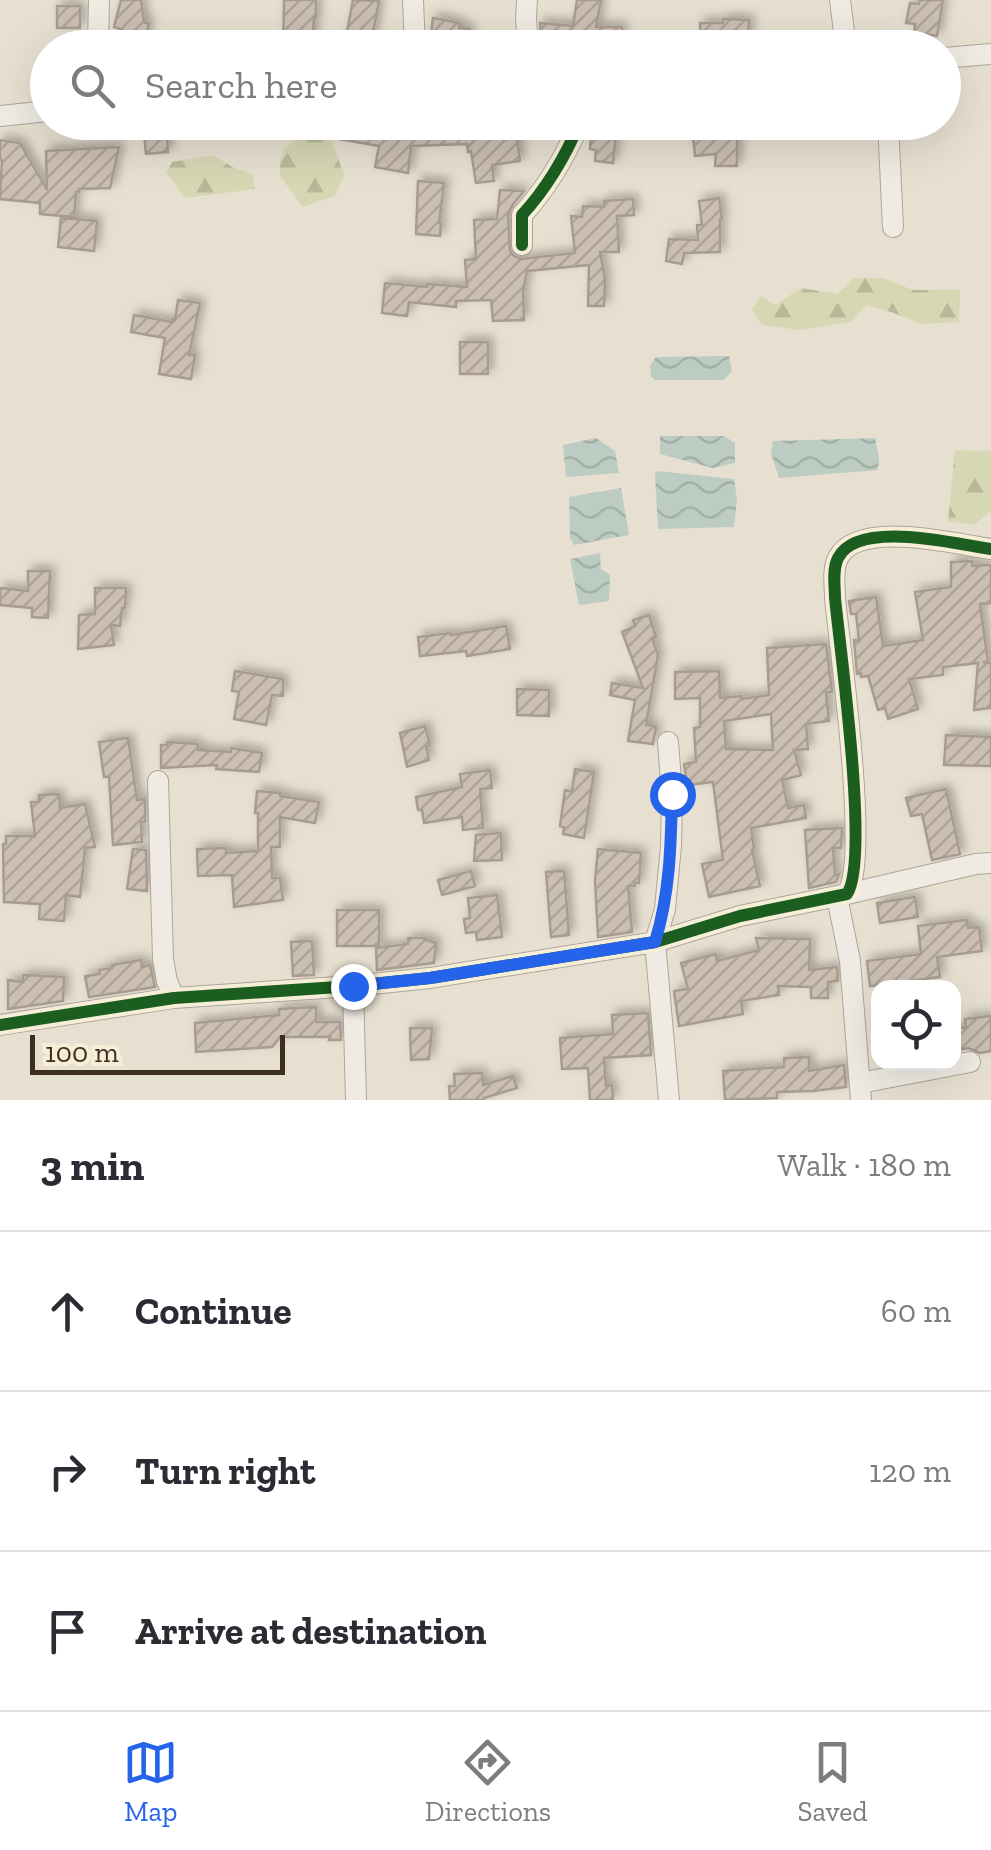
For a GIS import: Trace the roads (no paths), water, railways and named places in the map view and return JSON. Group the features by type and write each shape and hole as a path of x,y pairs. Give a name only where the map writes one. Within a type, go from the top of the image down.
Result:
{"street":[{"path":"99,30 100,0"},
{"path":"414,0 415,30"},
{"path":"527,0 527,30"},
{"path":"840,0 843,30"},
{"path":"961,57 991,54"},
{"path":"0,116 30,112"},
{"path":"522,244 522,215 573,140"},
{"path":"889,140 893,227"},
{"path":"842,895 853,884 855,804 835,598 835,567 840,555 848,546 870,537 896,535 991,549"},
{"path":"668,742 671,846 665,909 655,942 669,1100"},
{"path":"158,781 163,959 174,998"},
{"path":"0,1025 174,998 430,978 655,942 740,916 991,863"},
{"path":"842,895 860,1091 970,1062"},
{"path":"353,986 356,1100"}],"water":[{"path":"729,356 732,371 724,380 655,380 651,376 650,366 656,357"},
{"path":"660,436 724,436 735,443 735,463 713,468 660,454"},
{"path":"596,438 615,451 619,473 566,477 563,445"},
{"path":"875,438 878,470 779,478 771,453 773,441"},
{"path":"658,471 734,479 734,527 658,529"},
{"path":"621,488 629,535 574,545 570,538 569,497"},
{"path":"600,553 601,569 610,575 609,601 579,605 570,559"}]}
